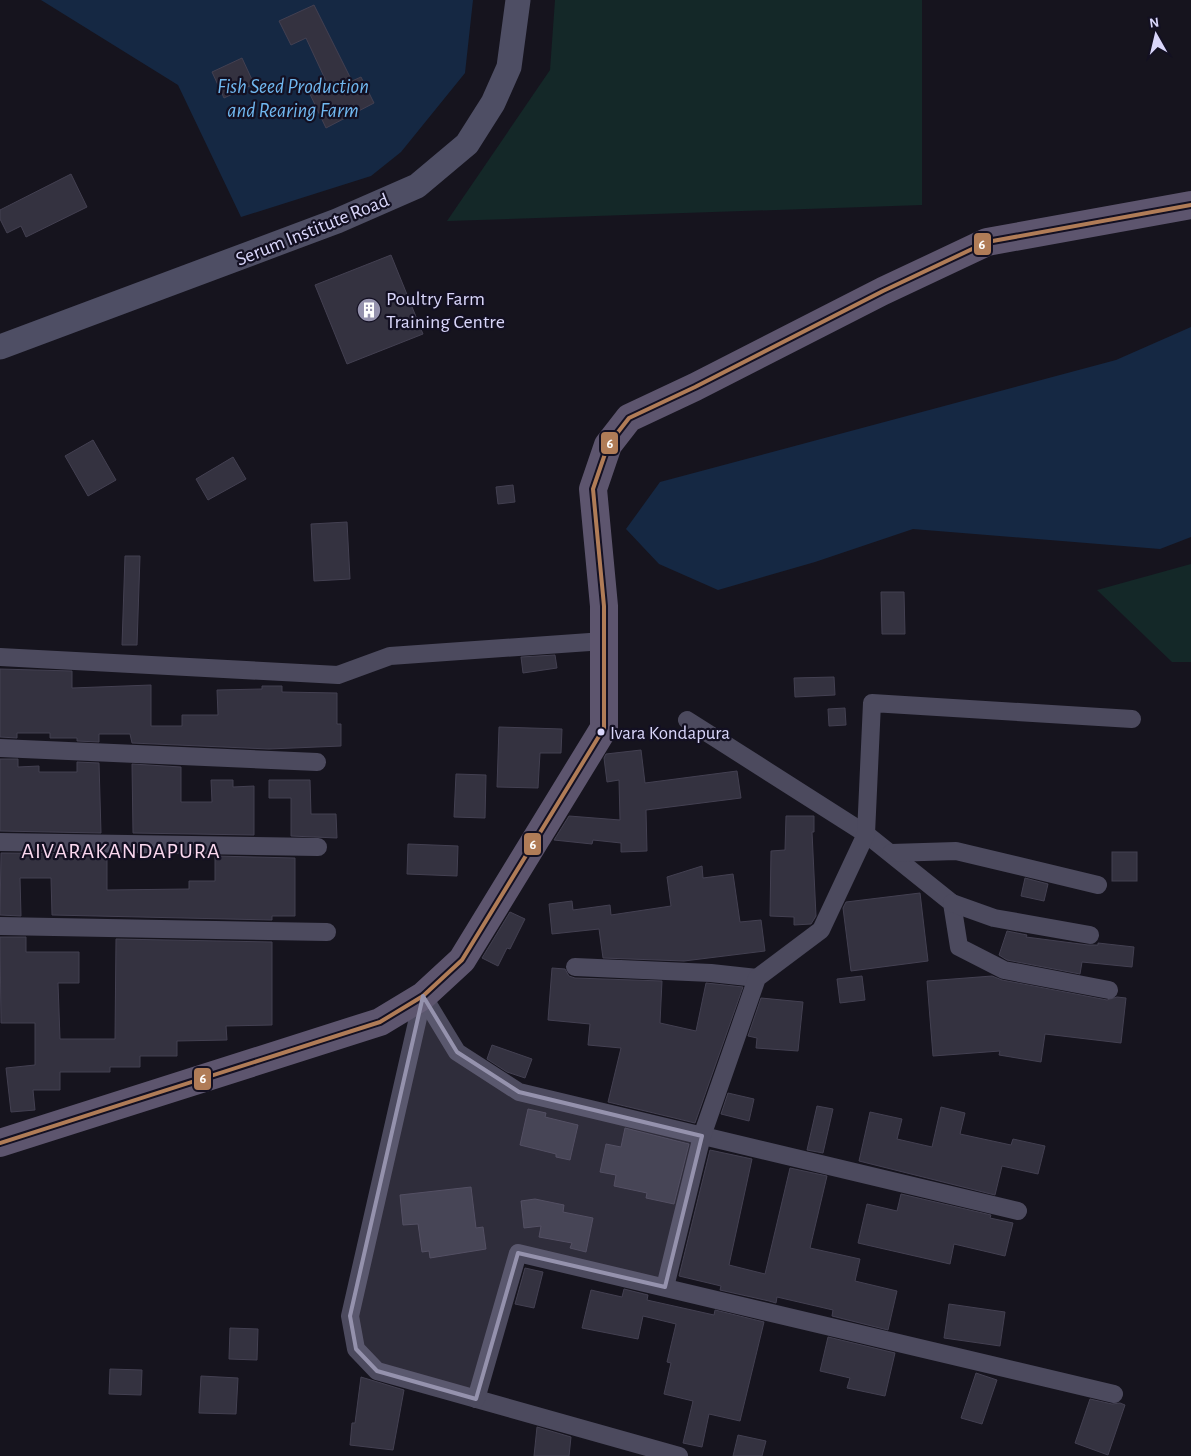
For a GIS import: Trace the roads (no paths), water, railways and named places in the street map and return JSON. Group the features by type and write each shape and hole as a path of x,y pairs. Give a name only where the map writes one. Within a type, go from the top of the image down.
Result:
{"main road":[{"name":"Serum Institute Road","path":"0,347 337,221 417,186 467,144 493,103 509,67 518,0"},
{"path":"0,1143 380,1022 423,996 462,960 604,728 604,606 593,488 608,445 629,418 695,387 883,291 987,242 1191,205"}],"street":[{"path":"0,658 338,675 390,656 604,641"},
{"path":"665,1287 702,1136 757,978 821,930 866,834 872,703 1132,719"},
{"path":"687,720 866,834 952,903 994,918 1090,935"},
{"path":"0,748 317,762"},
{"path":"0,842 318,847"},
{"path":"891,853 956,851 1098,885"},
{"path":"952,903 959,947 1004,970 1109,990"},
{"path":"0,926 327,932"},
{"path":"574,967 711,973 757,978"},
{"path":"423,996 457,1052 519,1092 1018,1211"},
{"path":"423,996 350,1316 356,1349 377,1371 679,1456"},
{"path":"476,1399 518,1253 1114,1394"}],"water":[{"name":"Fish Seed Production and Rearing Farm","path":"41,0 473,0 465,73 401,152 371,176 241,217 178,85"},
{"path":"1191,327 1191,537 1160,549 913,529 815,562 718,590 659,564 626,529 660,482 1116,360"}],"place":[{"name":"Poultry Farm Training Centre","path":"369,310"},
{"name":"Ivara Kondapura","path":"601,732"}],"district":[{"name":"AIVARAKANDAPURA","path":"121,850"}]}
